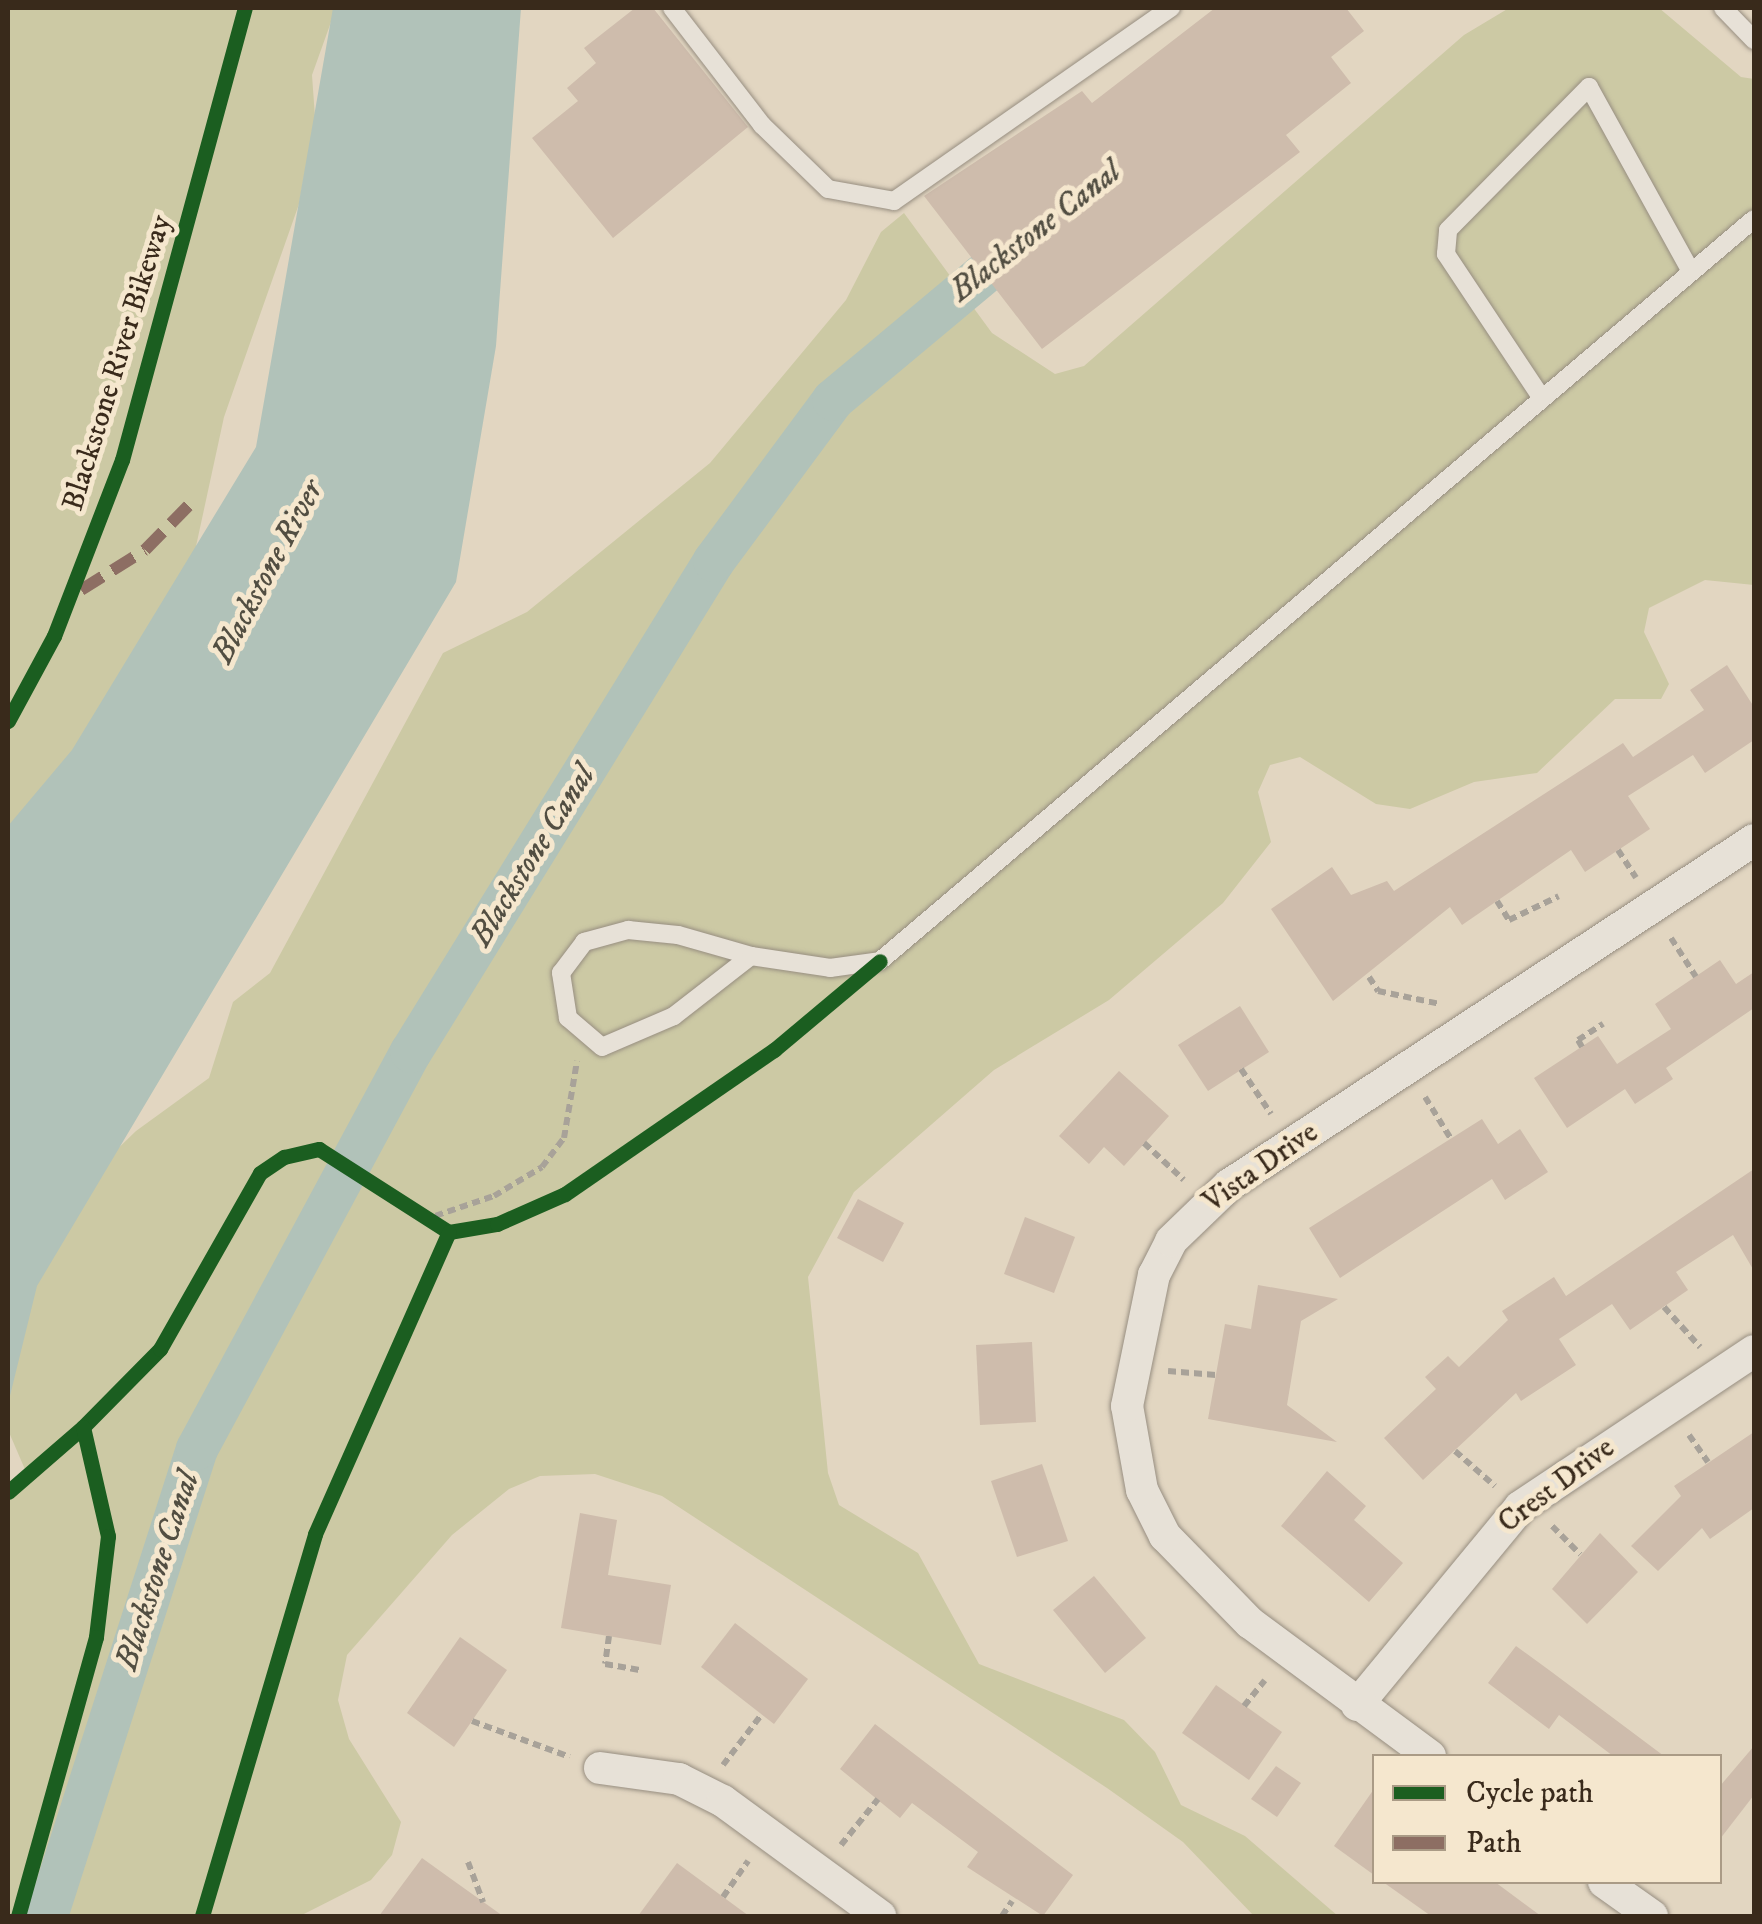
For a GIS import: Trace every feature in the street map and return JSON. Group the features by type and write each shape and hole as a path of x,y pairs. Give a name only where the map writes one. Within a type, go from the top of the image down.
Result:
{"street":[{"name":"Vista Drive","path":"1427,1754 1357,1705 1195,1575 1142,1490 1126,1406 1140,1319 1172,1241 1208,1203 1291,1144 1754,840"},
{"name":"Crest Drive","path":"1357,1705 1520,1507 1754,1351"},
{"path":"600,1768 704,1791 880,1916"},
{"path":"1607,1884 1652,1916"}],"lane":[{"path":"672,8 762,125 828,189 894,201 1171,8"},
{"path":"1723,8 1754,40"},
{"path":"1540,397 1446,254 1448,230 1589,87 1690,272"},
{"path":"751,956 644,1034 594,1043 568,1018 560,990 566,960 595,935 654,932 751,956 830,968 880,961 1754,218"}],"path":[{"path":"1497,901 1510,920 1559,896"},
{"path":"1652,907 1696,976"},
{"path":"1368,977 1378,992 1446,1005"},
{"path":"1582,1046 1578,1040 1603,1024"},
{"path":"423,1220 494,1196 542,1167 570,1117 572,1069 594,1043"},
{"path":"1407,1068 1452,1139"},
{"path":"1241,1069 1291,1144"},
{"path":"1144,1143 1208,1203"},
{"path":"402,1203 423,1220 450,1232"},
{"path":"1664,1307 1722,1372"},
{"path":"1455,1451 1520,1507"},
{"path":"609,1636 604,1664 639,1670"},
{"path":"704,1791 762,1714"},
{"path":"472,1721 600,1768"},
{"path":"820,1872 878,1800"},
{"path":"468,1862 483,1902"},
{"path":"1002,1916 1012,1901"}],"shaded area":[{"path":"8,8 336,8 312,75 315,117 299,204 224,417 195,551 8,875"},
{"path":"1509,8 1659,8 1741,77 1754,79 1754,585 1705,580 1649,608 1644,632 1669,684 1661,699 1615,699 1537,773 1474,782 1410,809 1376,804 1300,757 1270,765 1258,792 1271,842 1223,903 1109,1000 994,1070 854,1192 808,1277 828,1473 839,1505 918,1553 979,1664 1124,1720 1155,1752 1181,1805 1245,1836 1338,1916 1254,1916 1183,1842 1107,1788 662,1496 595,1474 540,1476 509,1489 452,1535 347,1655 338,1700 349,1739 401,1822 392,1855 371,1880 300,1916 8,1916 8,1501 30,1481 8,1430 8,1255 136,1131 209,1078 233,1002 270,973 443,653 527,612 710,463 846,300 881,232 904,213 992,333 1055,374 1084,366 1464,35"}],"water":[{"name":"Blackstone River","path":"333,8 521,8 496,346 456,582 37,1286 8,1404 8,826 72,750 256,447"}],"building":[{"path":"635,8 653,8 748,127 613,238 532,138 578,101 567,88 596,63 584,48"},
{"path":"1215,8 1346,8 1364,31 1331,57 1351,83 1286,135 1300,152 1042,349 924,196 1082,91 1092,103"},
{"path":"1727,665 1754,707 1754,740 1705,773 1693,755 1628,796 1650,829 1585,872 1571,850 1462,925 1450,907 1333,1001 1271,909 1332,867 1351,895 1387,881 1394,891 1623,743 1633,757 1704,710 1690,690"},
{"path":"1720,960 1736,984 1754,972 1754,1008 1666,1068 1673,1079 1635,1104 1625,1089 1567,1128 1534,1078 1598,1036 1617,1064 1671,1029 1655,1004"},
{"path":"1240,1006 1269,1052 1208,1091 1178,1045"},
{"path":"1119,1071 1169,1116 1124,1166 1104,1147 1089,1164 1059,1136"},
{"path":"1482,1119 1498,1144 1520,1129 1548,1172 1505,1200 1492,1179 1340,1278 1309,1228"},
{"path":"1754,1169 1754,1271 1733,1235 1676,1272 1688,1290 1630,1330 1612,1304 1559,1339 1576,1365 1521,1401 1516,1393 1423,1480 1384,1438 1436,1389 1425,1377 1448,1356 1459,1367 1508,1320 1502,1311 1554,1277 1566,1296"},
{"path":"858,1199 904,1223 883,1262 837,1238"},
{"path":"1025,1217 1075,1237 1054,1293 1004,1274"},
{"path":"1258,1285 1338,1299 1301,1321 1287,1405 1337,1442 1208,1419 1225,1324 1251,1329"},
{"path":"1032,1342 1036,1422 980,1425 976,1345"},
{"path":"1754,1432 1754,1508 1710,1539 1702,1528 1658,1571 1631,1546 1681,1496 1674,1486"},
{"path":"1042,1464 1068,1541 1017,1557 991,1481"},
{"path":"1327,1471 1366,1506 1354,1520 1403,1563 1369,1602 1281,1526"},
{"path":"580,1513 617,1520 608,1575 671,1585 661,1645 561,1628"},
{"path":"1600,1533 1638,1572 1587,1624 1552,1589"},
{"path":"1094,1576 1146,1638 1105,1673 1053,1610"},
{"path":"735,1623 808,1679 774,1724 701,1667"},
{"path":"460,1637 507,1670 454,1747 407,1713"},
{"path":"1516,1646 1661,1754 1610,1754 1559,1715 1549,1729 1488,1683"},
{"path":"1216,1685 1282,1732 1249,1780 1182,1733"},
{"path":"875,1724 1073,1875 1043,1916 967,1867 978,1852 912,1803 900,1818 840,1769"},
{"path":"1754,1746 1754,1795 1722,1836 1722,1784"},
{"path":"1276,1766 1301,1783 1277,1817 1251,1799"},
{"path":"1372,1792 1372,1874 1334,1846"},
{"path":"422,1858 447,1876 503,1916 379,1916"},
{"path":"677,1863 749,1916 638,1916"},
{"path":"1386,1884 1498,1884 1541,1916 1431,1916"}],"waterway":[{"name":"Blackstone Canal","path":"47,1916 197,1449 411,1052 714,561 833,400 1029,236"}],"marked path":[{"path":"81,590 145,550 189,505"}],"cycle path":[{"name":"Blackstone River Bikeway","path":"8,721 54,636 122,460 245,8"},
{"path":"83,1427 160,1349 260,1173 284,1157 319,1149 449,1232 497,1224 565,1194 774,1050 880,961"},
{"path":"202,1916 315,1534 449,1232"},
{"path":"8,1492 83,1427 108,1536 96,1637 18,1916"}]}
